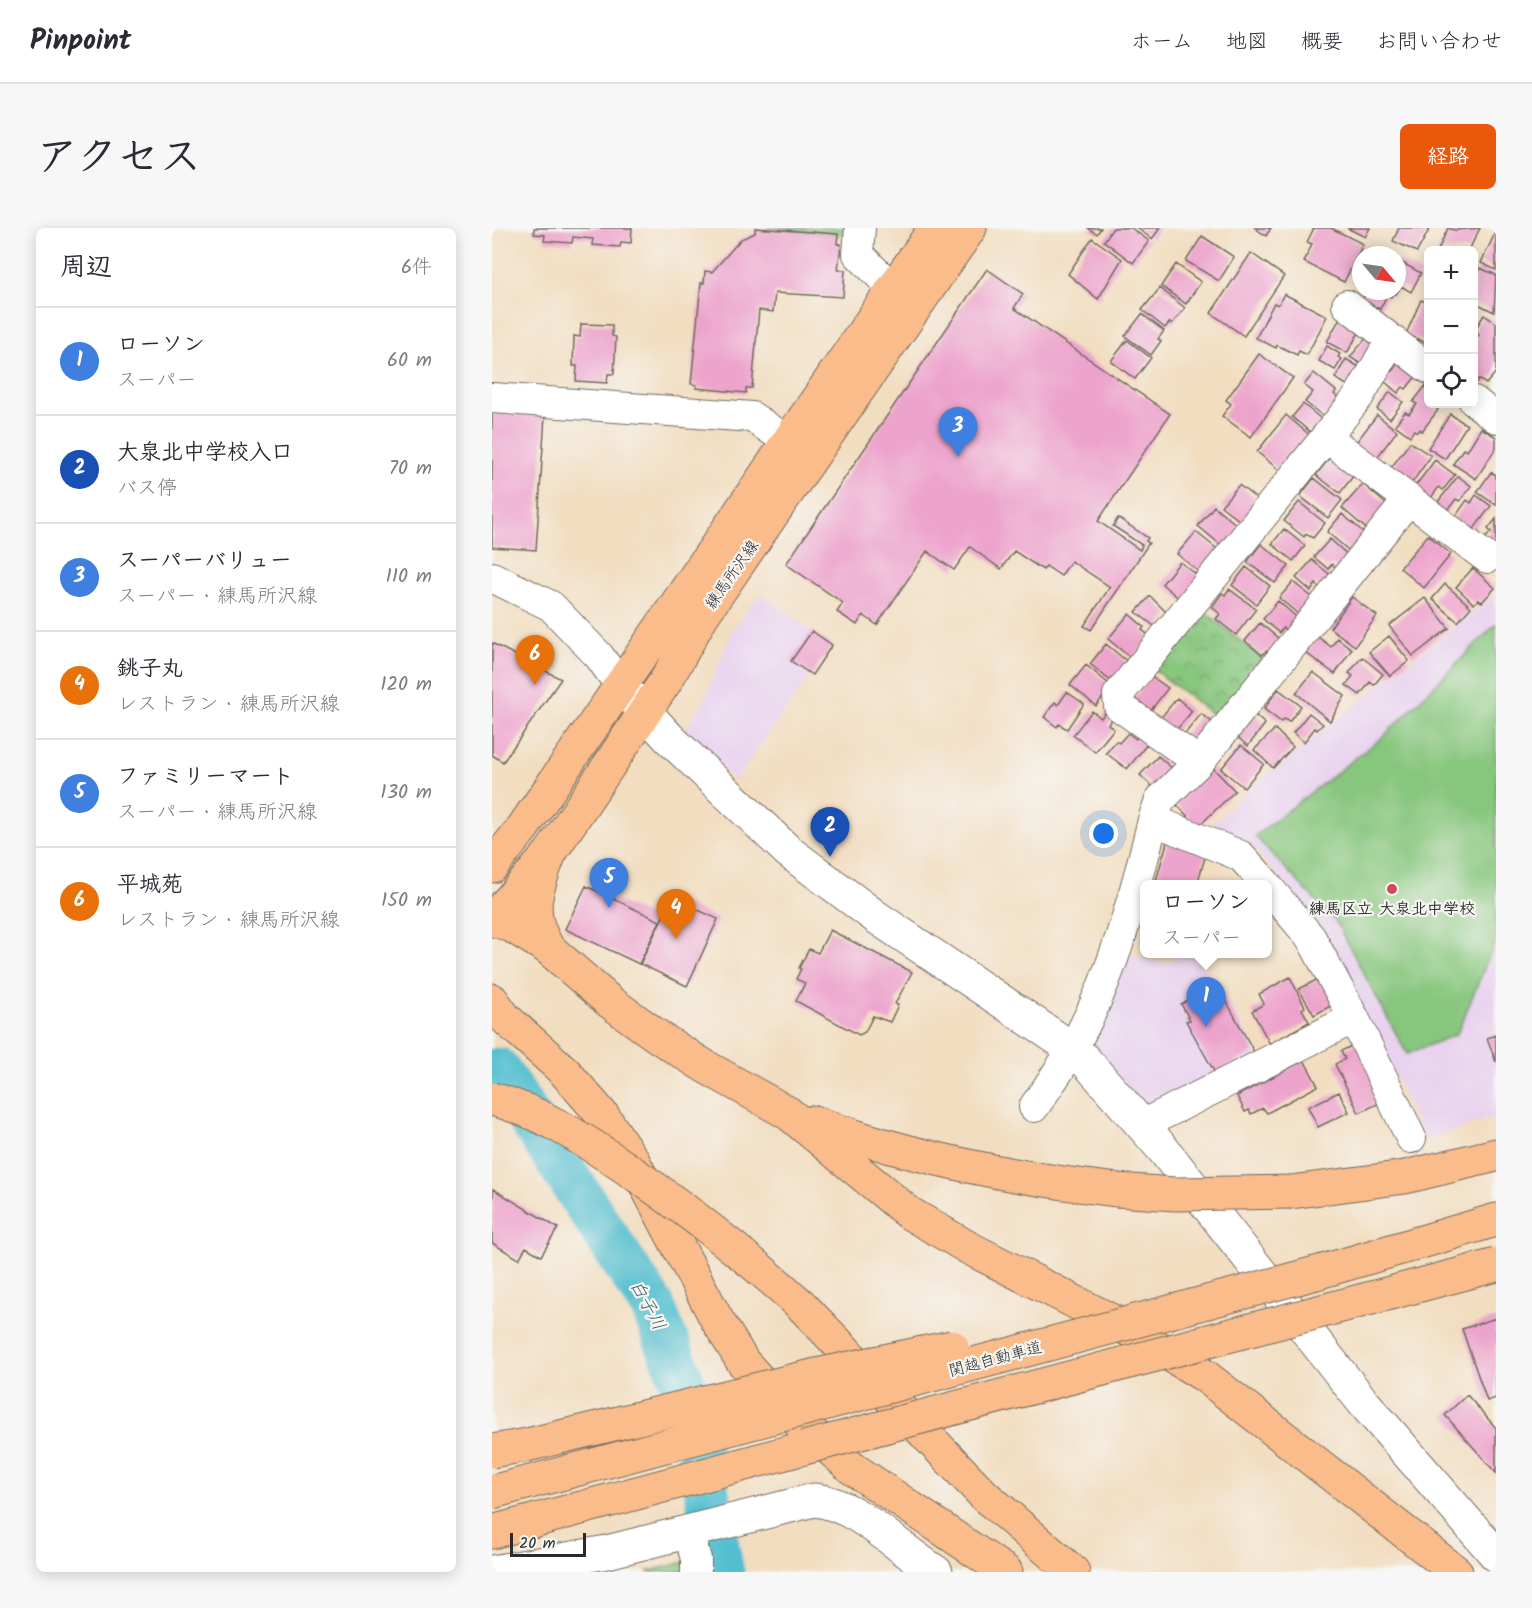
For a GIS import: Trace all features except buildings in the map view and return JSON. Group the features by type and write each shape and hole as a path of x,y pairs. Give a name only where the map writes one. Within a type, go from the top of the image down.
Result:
{"main road":[{"name":"練馬所沢線","path":"492,866 522,829 935,228"},
{"name":"練馬所沢線","path":"492,919 550,853 645,712 702,616 970,228"},
{"path":"548,948 538,932 534,917 537,888 550,853"},
{"path":"492,919 510,925 548,948 610,1002 660,1038 788,1113 918,1218 969,1248 1126,1328 1205,1376 1456,1572"},
{"path":"496,1010 564,1071 603,1116 632,1159 716,1318 743,1362 767,1389 791,1415 852,1467 1006,1572"},
{"path":"492,1099 552,1124 603,1153 711,1229 800,1304 984,1495 1073,1572"},
{"path":"788,1113 897,1150 1004,1175 1117,1190 1175,1194 1291,1192 1406,1177 1496,1155"},
{"name":"関越自動車道","path":"492,1492 1316,1273 1496,1220"},
{"path":"492,1532 1496,1265"},
{"path":"492,1451 527,1445 813,1376 1316,1273"}],"street":[{"path":"860,228 858,254 893,289"},
{"path":"1347,305 1424,365"},
{"path":"1199,762 1119,706 1118,695 1359,396 1391,340"},
{"path":"492,399 752,417 788,441"},
{"path":"1478,405 1496,418"},
{"path":"1326,437 1487,558"},
{"path":"1034,1107 1073,1049 1114,954 1154,820 1165,794 1199,762 1409,499"},
{"path":"492,577 551,606 599,656 620,685 702,771 789,852 876,918 1073,1049 1142,1125 1363,1402 1496,1555"},
{"path":"1154,820 1241,855 1262,880"},
{"path":"1272,892 1311,938 1354,1018 1411,1138"},
{"path":"1142,1125 1354,1018"},
{"path":"492,1572 604,1562 692,1530 814,1500 837,1504 854,1512 906,1553 936,1572"},
{"path":"692,1530 696,1572"}],"shaded area":[{"name":"練馬区立 大泉北中学校","path":"1496,593 1496,1117 1425,1140 1327,935 1250,843 1208,828 1250,788"},
{"path":"760,594 832,645 735,781 684,731 703,702 733,629"},
{"path":"1131,954 1166,965 1176,958 1196,958 1217,982 1258,1054 1154,1106 1142,1104 1095,1049 1093,1035"}],"green space":[{"path":"767,228 847,228 846,235"},
{"path":"1199,607 1268,663 1221,721 1151,667"},
{"name":"練馬区立 大泉北中学校","path":"1496,624 1496,940 1457,1034 1407,1054 1336,922 1255,836 1384,736"},
{"path":"686,1562 687,1572 648,1572 648,1571"}],"waterway":[{"name":"白子川","path":"498,1070 653,1307 689,1398 722,1572"}],"place":[{"name":"スーパーバリュー","path":"958,457"},
{"name":"平城苑","path":"535,685"},
{"name":"大泉北中学校入口","path":"830,857"},
{"name":"練馬区立 大泉北中学校","path":"1392,889"},
{"name":"ファミリーマート","path":"609,908"},
{"name":"銚子丸","path":"676,939"},
{"name":"ローソン","path":"1206,1027"}]}
